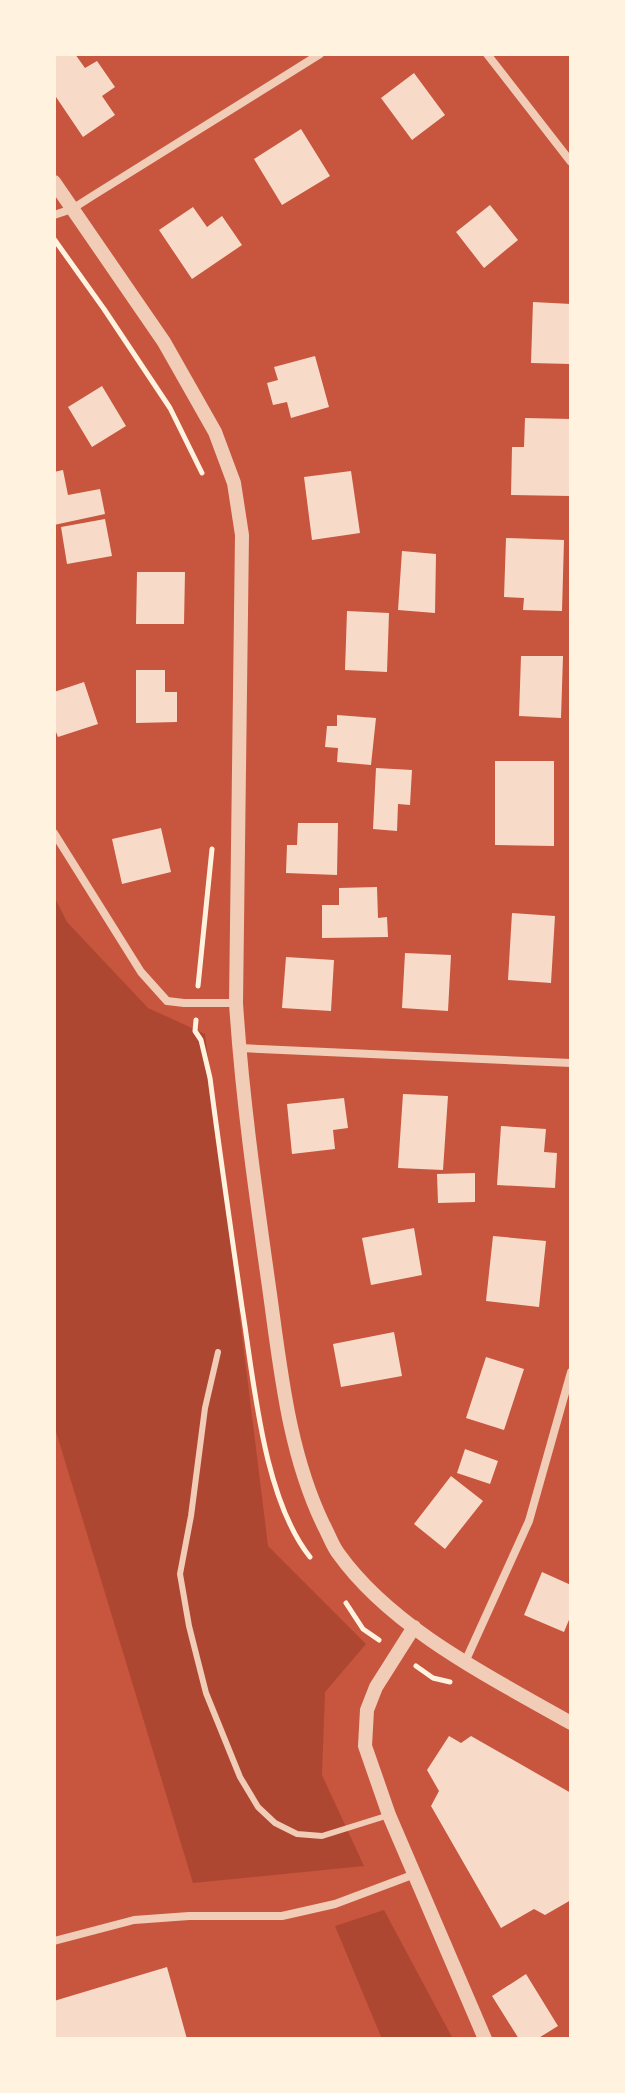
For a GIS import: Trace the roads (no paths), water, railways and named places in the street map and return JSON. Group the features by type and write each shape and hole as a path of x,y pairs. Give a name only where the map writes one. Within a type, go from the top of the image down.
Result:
{"street":[{"path":"54,215 72,209 320,54"},
{"path":"487,54 571,162"},
{"path":"54,182 164,342 215,432 234,483 242,535 236,1003 239,1048 284,1397 314,1504 337,1552 377,1597 465,1662 571,1723"},
{"path":"54,833 141,972 167,1001 236,1003"},
{"path":"239,1048 571,1063"},
{"path":"465,1662 529,1521 571,1372"},
{"path":"414,1627 376,1687 367,1710 365,1746 389,1815 485,2039"},
{"path":"54,1941 134,1920 189,1916 282,1916 335,1904 415,1874"}],"lane":[{"path":"218,1352 205,1408 180,1574 206,1693 240,1777 258,1807 275,1823 297,1834 322,1836 389,1815"}]}
